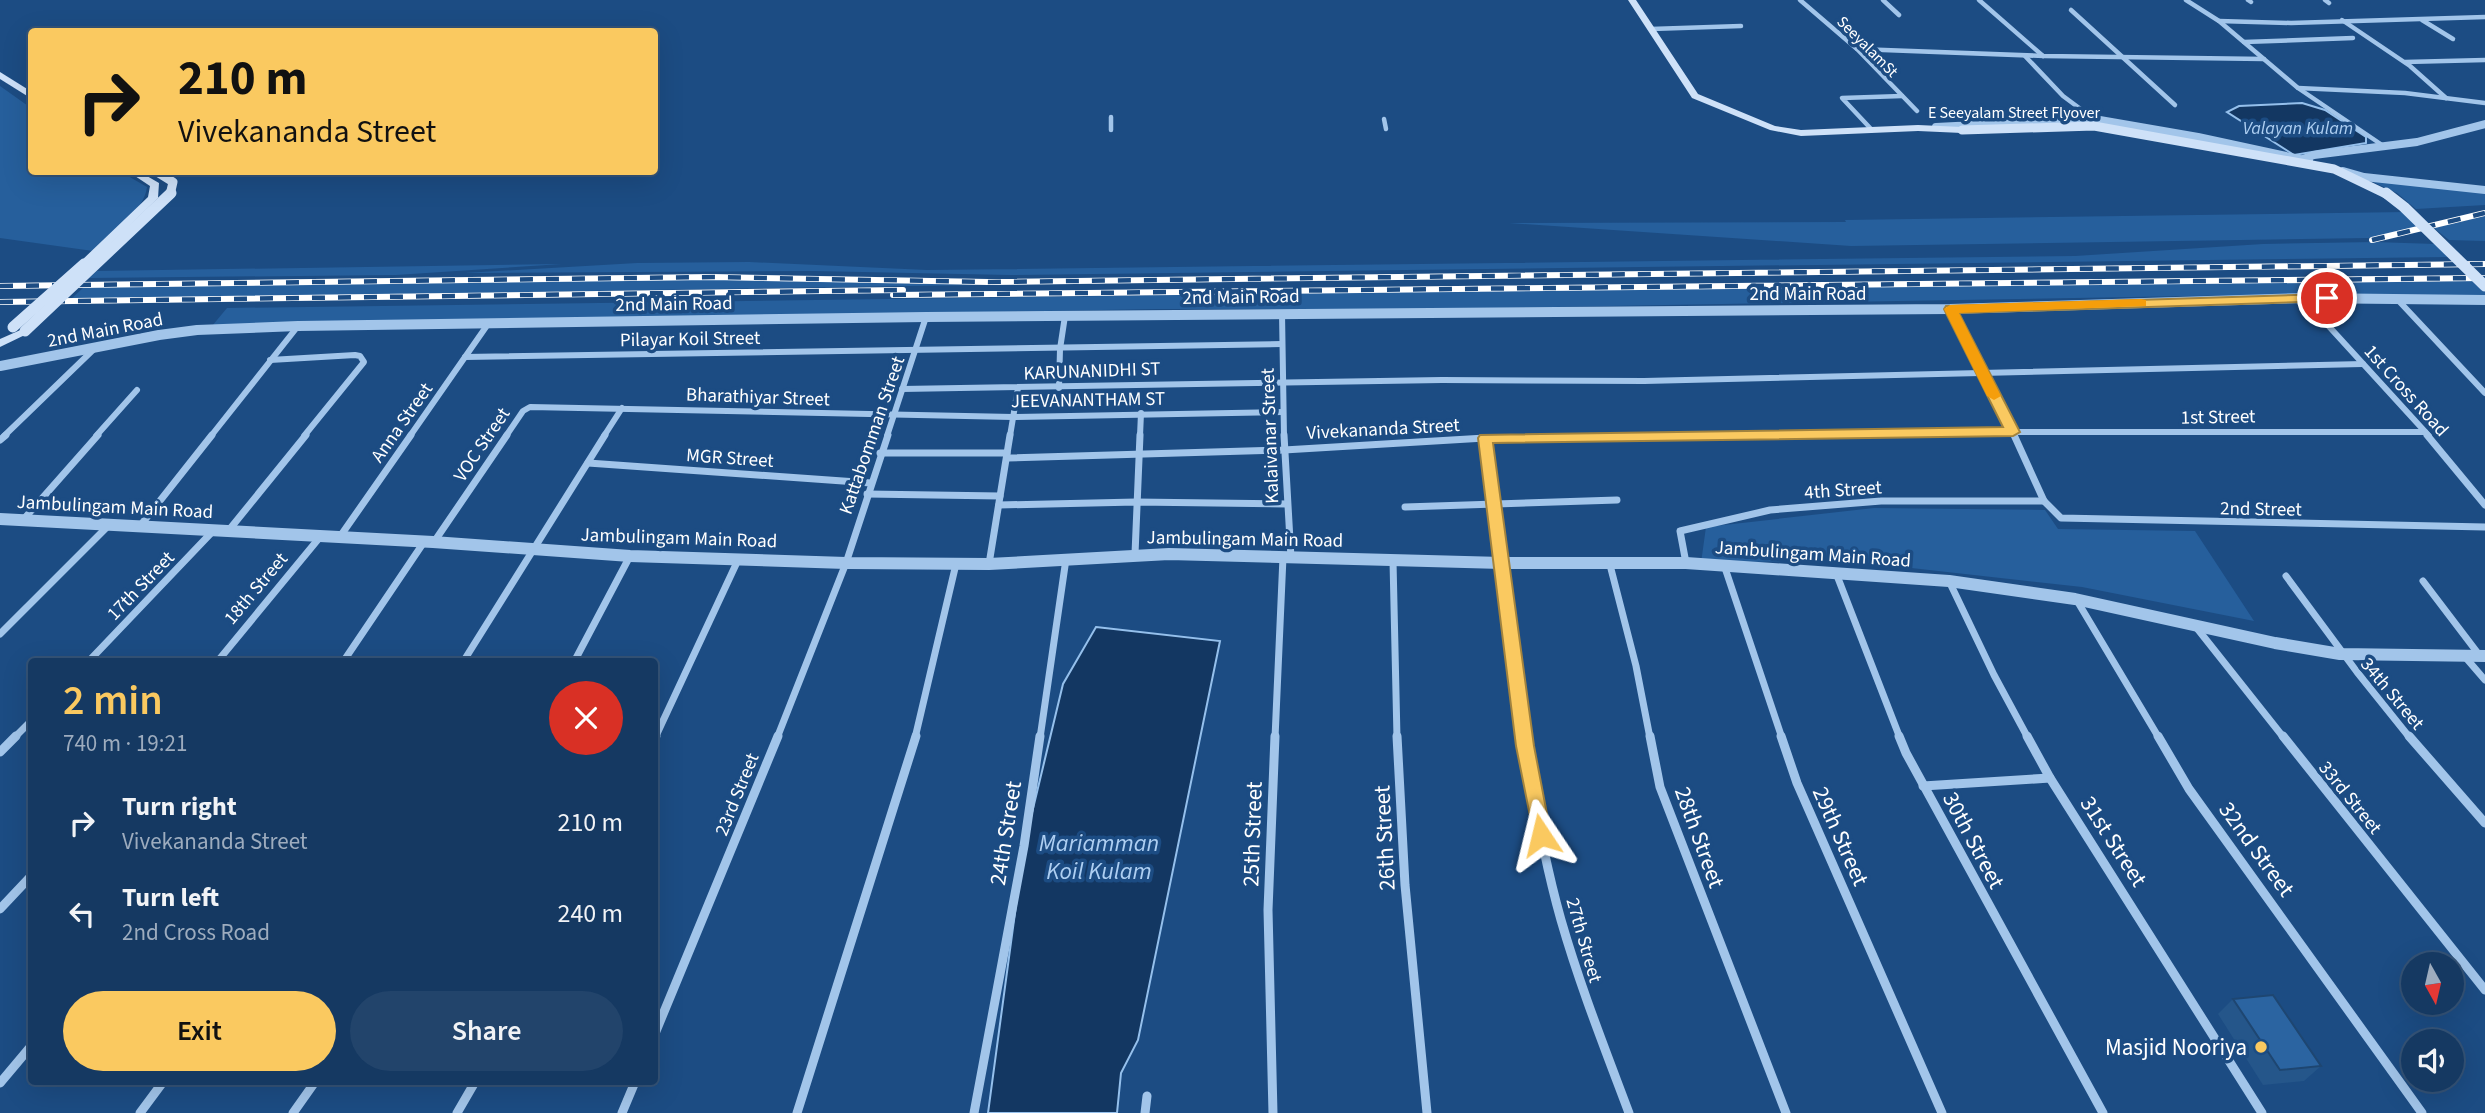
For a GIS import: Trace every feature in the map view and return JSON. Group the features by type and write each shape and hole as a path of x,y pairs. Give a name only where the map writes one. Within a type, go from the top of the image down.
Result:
{"main road":[{"name":"E Seeyalam Street Flyover","path":"1632,0 1695,96 1773,128 1801,133 1918,128 1962,131 2094,126 2334,169 2382,190 2404,207 2485,286"},
{"path":"0,75 28,93"},
{"path":"0,334 19,329 156,193 155,186 138,175"},
{"path":"0,343 51,310 170,195 173,182 162,175"}],"street":[{"name":"SeeyalamSt","path":"1800,0 1857,49 1917,111"},
{"path":"1883,0 1899,15"},
{"path":"1979,0 2044,56"},
{"path":"2186,0 2219,21 2298,88 2385,147"},
{"path":"2071,10 2175,105"},
{"path":"2219,21 2485,17"},
{"path":"2341,20 2437,86 2446,98"},
{"path":"2421,20 2453,39"},
{"path":"1651,29 1741,26"},
{"path":"2243,42 2354,38"},
{"path":"1857,49 2121,58 2264,59"},
{"path":"2024,55 2063,96 2094,120"},
{"path":"2404,62 2485,60"},
{"path":"2298,88 2384,92 2485,103"},
{"path":"1872,130 1842,98 1902,96"},
{"path":"1111,117 1111,130"},
{"path":"1384,119 1386,129"},
{"path":"1918,128 2094,120 2303,159 2364,177 2485,190"},
{"path":"2303,159 2335,152 2385,147 2447,135 2485,124"},
{"path":"2231,144 2247,155 2303,166 2318,164 2335,152"},
{"name":"2nd Main Road","path":"0,366 159,335 197,330 298,326 1282,313 1950,309 2303,298 2485,300"},
{"name":"1st Cross Road","path":"2303,298 2424,432 2485,505"},
{"path":"2397,299 2485,393"},
{"path":"1950,309 2013,432 2044,501"},
{"name":"Kalaivanar Street","path":"1282,313 1287,557"},
{"path":"1059,388 1060,349 1065,316"},
{"name":"Kattabomman Street","path":"846,563 926,317"},
{"name":"Anna Street","path":"339,538 488,324"},
{"path":"138,528 298,326"},
{"name":"Pilayar Koil Street","path":"465,357 1282,344"},
{"path":"0,440 93,350"},
{"path":"228,530 364,362 360,356 355,355 270,359"},
{"name":"KARUNANIDHI ST","path":"902,388 1059,388 1442,380 1658,380 2363,363"},
{"path":"989,564 1018,388"},
{"path":"22,520 137,390"},
{"path":"465,658 621,408"},
{"name":"Bharathiyar Street","path":"621,408 893,416"},
{"name":"VOC Street","path":"428,542 524,409 621,408"},
{"name":"JEEVANANTHAM ST","path":"893,416 1013,417 1283,412"},
{"path":"1135,554 1141,413"},
{"name":"1st Street","path":"2013,432 2424,432"},
{"name":"Vivekananda Street","path":"880,453 1007,455 1284,450 1485,438 2013,432"},
{"name":"27th Street","path":"1485,438 1525,746 1545,857 1586,1000 1629,1113"},
{"name":"MGR Street","path":"588,463 871,483"},
{"path":"867,494 1000,496"},
{"path":"1405,507 1617,500"},
{"name":"4th Street","path":"1686,563 1680,531 1770,510 1881,501 2044,501"},
{"name":"2nd Street","path":"2044,501 2061,518 2485,527"},
{"path":"999,505 1136,502 1287,504"},
{"name":"Jambulingam Main Road","path":"1,520 228,530 630,556 846,563 989,564 1135,554 1502,564 1686,563 1725,568 1949,582 2076,598 2275,643 2340,654 2466,658 2483,656"},
{"path":"0,634 108,526"},
{"name":"17th Street","path":"92,658 214,530"},
{"name":"18th Street","path":"220,658 320,536"},
{"path":"346,658 428,542"},
{"path":"576,658 630,556"},
{"name":"25th Street","path":"1273,1113 1268,910 1287,557"},
{"name":"24th Street","path":"974,1113 1024,846 1066,558"},
{"path":"658,731 738,560"},
{"name":"26th Street","path":"1393,561 1405,885 1427,1113"},
{"name":"23rd Street","path":"658,1026 753,800 846,563"},
{"path":"797,1113 919,725 956,564"},
{"name":"28th Street","path":"1610,565 1636,666 1660,787 1786,1113"},
{"name":"29th Street","path":"1725,568 1797,783 1942,1113"},
{"name":"30th Street","path":"1836,573 1906,753 2103,1113"},
{"name":"34th Street","path":"2286,576 2340,654 2447,782 2485,823"},
{"path":"2423,581 2483,656"},
{"name":"31st Street","path":"1949,582 1994,675 2050,778 2262,1113"},
{"name":"32nd Street","path":"2076,598 2189,789 2422,1113"},
{"name":"33rd Street","path":"2193,624 2485,990"},
{"path":"2466,658 2485,680"},
{"path":"0,752 28,724"},
{"path":"1923,786 2050,778"},
{"path":"0,909 28,879"},
{"path":"0,1083 28,1050"},
{"path":"140,1113 161,1085"},
{"path":"293,1113 313,1085"},
{"path":"457,1113 472,1085"},
{"path":"622,1113 634,1085"},
{"path":"1145,1113 1147,1096"}],"shaded area":[{"path":"0,86 28,106 28,175 126,175 147,187 145,196 133,214 93,251 0,238"},
{"path":"2371,181 2485,190 2485,205 2416,209 2397,193"},
{"path":"2406,212 2421,227 2368,238 1851,246 1509,223 1846,222 1845,220"},
{"path":"2485,216 2485,241 2449,240 2434,228"},
{"path":"2263,244 2435,244 2449,257 1010,275 813,271 464,273 637,263 749,262 927,270 2075,256"},
{"path":"562,264 396,275 89,278 97,271"},
{"path":"699,279 979,285 71,299 84,287"},
{"path":"2472,281 2485,292 2485,297 2298,294 1442,309 1159,309 212,326 227,308 1773,287"},
{"path":"1874,508 2045,510 2058,529 2195,531 2254,621 2082,587 1840,560 1701,563 1706,527"}],"water":[{"name":"Valayan Kulam","path":"2302,103 2325,110 2366,137 2366,143 2294,155 2227,112 2239,106"},
{"name":"Mariamman Koil Kulam","path":"1096,627 1220,641 1138,1040 1121,1073 1117,1113 988,1113 1024,846 1063,684"}],"building":[{"path":"2273,995 2321,1066 2280,1070 2233,999"}],"railway":[{"path":"2372,240 2485,213"},
{"path":"0,286 712,277 988,282 2485,264"},
{"path":"893,295 2485,278"},
{"path":"0,302 903,290"}],"slow traffic":[{"path":"1994,396 1950,309 2141,303"}],"place":[{"name":"Masjid Nooriya","path":"2261,1047"}],"route":[{"path":"1541,835 1525,746 1485,438 2013,432 1950,309 2327,298"}]}
